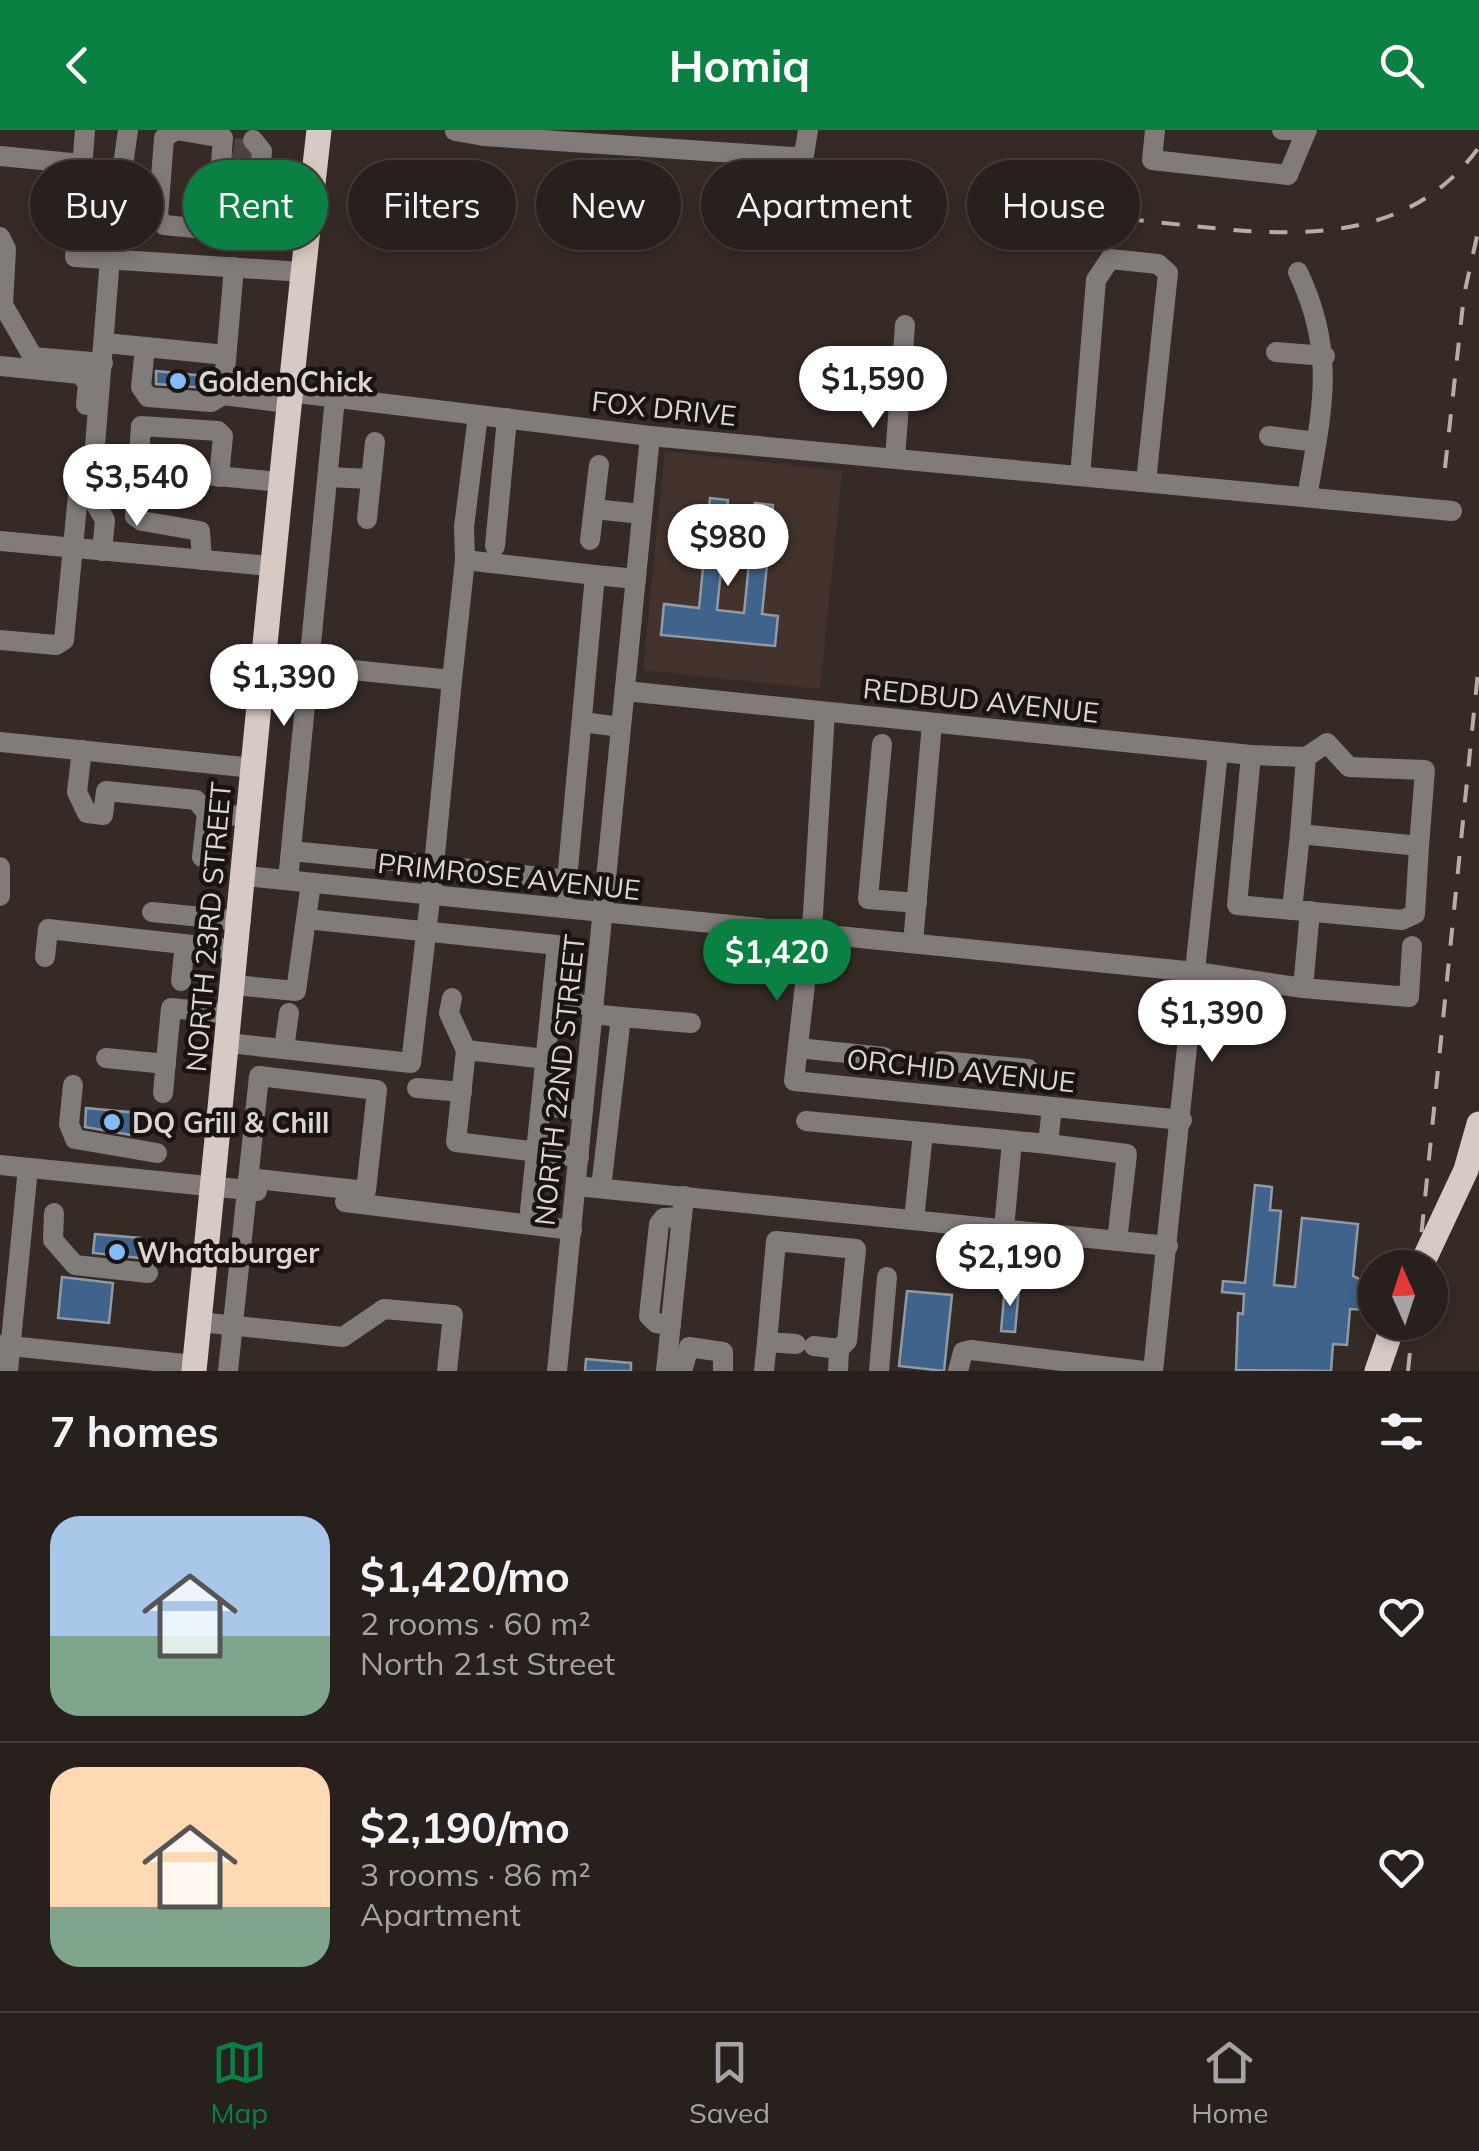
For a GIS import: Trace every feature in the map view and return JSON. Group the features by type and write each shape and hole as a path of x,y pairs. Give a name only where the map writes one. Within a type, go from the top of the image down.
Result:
{"main road":[{"name":"NORTH 23RD STREET","path":"316,160 319,130"},
{"name":"NORTH 23RD STREET","path":"194,1368 245,876 269,566 305,250"},
{"path":"1428,1250 1466,1170 1479,1124"},
{"path":"1377,1371 1388,1340"}],"street":[{"path":"82,160 86,130"},
{"path":"102,551 105,520 91,496 110,258 128,130"},
{"path":"454,130 594,136 792,157 804,154 808,130"},
{"path":"1155,130 1152,160 1288,175 1307,131 1282,130"},
{"path":"0,156 41,160"},
{"path":"0,237 6,249 2,304 33,356 145,347 226,355"},
{"path":"75,250 74,257 303,272"},
{"path":"1080,476 1096,280 1110,259 1158,264 1168,273 1146,482"},
{"path":"223,395 234,267"},
{"path":"1298,272 1312,302 1325,356 1307,497"},
{"path":"894,458 905,325"},
{"name":"FOX DRIVE","path":"145,347 141,387 148,396 211,402 223,395 336,398 650,436 1452,510"},
{"path":"1276,352 1325,356"},
{"path":"0,366 80,374 88,383 64,640 56,645 0,640"},
{"path":"288,880 336,398"},
{"path":"228,1043 412,1063 478,415"},
{"path":"494,546 507,418"},
{"path":"202,560 200,531 142,522 135,516 136,468 145,424 218,430 223,436 219,476"},
{"name":"NORTH 22ND STREET","path":"557,1371 650,436"},
{"path":"1269,436 1316,442"},
{"path":"366,519 375,442"},
{"path":"94,464 279,482"},
{"path":"590,540 599,464"},
{"path":"328,477 371,479"},
{"path":"594,508 642,514"},
{"path":"0,541 269,566"},
{"path":"465,560 636,579"},
{"path":"564,910 595,575"},
{"path":"262,661 452,680"},
{"name":"REDBUD AVENUE","path":"625,691 1218,752 1306,757"},
{"path":"825,712 798,1048 884,1057"},
{"path":"582,722 621,727"},
{"path":"913,943 932,723"},
{"path":"0,742 253,768"},
{"path":"1204,902 1301,911 1402,920 1415,914 1425,770 1349,767 1327,743 1306,757 1300,834 1301,911 1303,988"},
{"path":"882,744 868,899 917,903"},
{"path":"82,750 77,792 87,813 103,815 106,791 196,800 206,813 202,857"},
{"path":"1153,1371 1218,752"},
{"path":"118,792 123,754"},
{"path":"1237,905 1250,755"},
{"path":"183,799 187,761"},
{"path":"206,813 250,816"},
{"path":"1300,834 1419,846"},
{"path":"291,852 567,880"},
{"path":"0,867 0,896"},
{"name":"PRIMROSE AVENUE","path":"245,876 1409,997 1412,946"},
{"path":"234,985 296,991 310,883"},
{"path":"152,912 240,921"},
{"path":"306,919 557,945 530,1211"},
{"path":"45,957 48,929 238,950"},
{"path":"181,981 185,944"},
{"path":"452,998 450,1013 466,1050 456,1142 578,1157"},
{"path":"552,1001 620,1018 691,1023"},
{"path":"163,1093 171,1008 231,1014"},
{"path":"284,1049 288,1013"},
{"path":"602,1188 620,1018"},
{"name":"ORCHID AVENUE","path":"798,1048 794,1081 1182,1120"},
{"path":"466,1050 546,1059"},
{"path":"106,1058 166,1064"},
{"path":"941,1061 1028,1069"},
{"path":"980,1100 983,1065"},
{"path":"0,1165 212,1186 247,1184 366,1192 377,1090 259,1076 247,1184 232,1326 228,1371"},
{"path":"586,1081 613,1085"},
{"path":"73,1085 69,1124 75,1139 157,1152"},
{"path":"417,1088 462,1092"},
{"path":"914,1093 914,1220"},
{"path":"542,1106 583,1110"},
{"path":"1048,1144 1052,1107"},
{"path":"806,1121 1127,1154 1118,1240"},
{"path":"219,1126 253,1130"},
{"path":"1004,1229 1012,1141"},
{"path":"8,1371 5,1346 28,1168"},
{"path":"247,1184 572,1230"},
{"path":"576,1186 602,1188 683,1207 914,1220 1168,1246"},
{"path":"671,1325 651,1321 652,1286 664,1218 683,1207"},
{"path":"666,1371 683,1207"},
{"path":"54,1213 53,1240 74,1265 148,1273"},
{"path":"764,1371 776,1241 856,1249 846,1341 839,1349 838,1371"},
{"path":"656,1251 678,1253"},
{"path":"878,1371 887,1277"},
{"path":"652,1286 674,1288"},
{"path":"198,1322 343,1336 384,1308 453,1316 447,1371"},
{"path":"767,1342 839,1349"},
{"path":"5,1346 194,1368"},
{"path":"682,1371 689,1347 723,1352 722,1371"},
{"path":"958,1371 963,1352 971,1350 1144,1371"}],"shaded area":[{"path":"665,451 842,471 820,689 643,670"}],"building":[{"path":"156,371 205,376 206,388 156,384"},
{"path":"710,498 728,500 717,610 744,613 755,503 773,505 762,614 778,616 775,646 661,635 664,604 699,608"},
{"name":"DQ Grill & Chill","path":"86,1108 139,1113 137,1136 85,1127"},
{"path":"1255,1185 1272,1187 1270,1210 1281,1211 1274,1285 1295,1287 1302,1218 1358,1224 1353,1276 1358,1278 1358,1309 1350,1309 1347,1345 1333,1344 1331,1371 1236,1370 1238,1313 1243,1314 1244,1294 1222,1292 1223,1281 1245,1283"},
{"name":"Whataburger","path":"95,1234 140,1238 140,1258 93,1253"},
{"path":"62,1277 113,1283 109,1323 58,1318"},
{"path":"1005,1286 1019,1288 1015,1332 1001,1331"},
{"path":"907,1291 952,1295 944,1371 899,1366"},
{"path":"586,1359 631,1363 631,1371 585,1371"}],"tunnel":[{"path":"234,148 252,150"}],"railway":[{"path":"1140,220 1269,232 1317,231 1363,224 1406,209 1445,184 1479,147"},
{"path":"1445,468 1464,295 1479,227"},
{"path":"1420,1250 1479,662"},
{"path":"1408,1371 1411,1340"}],"place":[{"name":"Golden Chick","path":"178,381"},
{"name":"DQ Grill & Chill","path":"112,1122"},
{"name":"Whataburger","path":"117,1252"}]}
